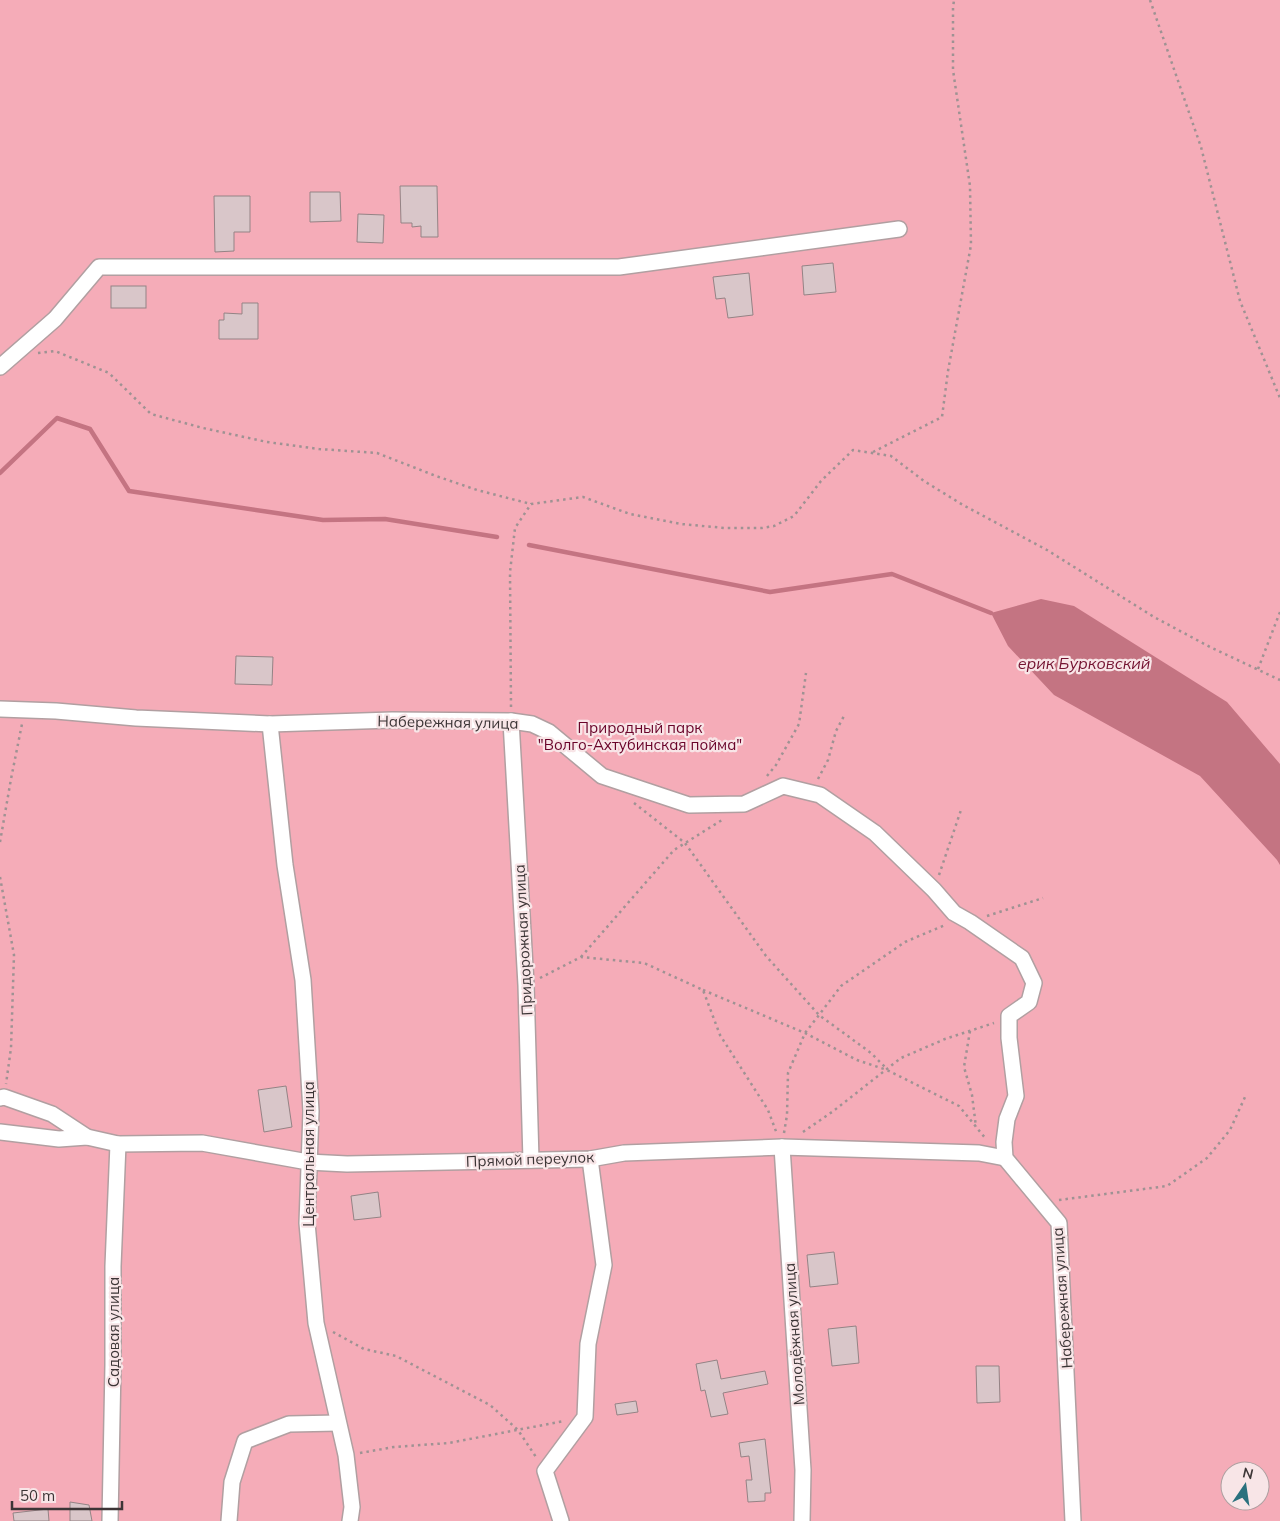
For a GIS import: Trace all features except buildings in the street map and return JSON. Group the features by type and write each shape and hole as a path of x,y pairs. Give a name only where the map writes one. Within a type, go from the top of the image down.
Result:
{"street":[{"path":"0,367 56,320 99,267 619,267 899,229"},
{"name":"Набережная улица","path":"0,709 270,724 392,720 511,721 532,724 549,732 602,776 689,805 744,804 783,786 820,795 874,833 934,890 954,913 1022,958 1034,983 1029,1002 1009,1016"},
{"name":"Придорожная улица","path":"511,721 526,985 531,1160"},
{"name":"Центральная улица","path":"270,724 285,865 303,980 311,1111 307,1222 316,1323 346,1454 352,1507 350,1521"},
{"path":"1005,1158 1004,1142 1007,1119 1016,1096 1009,1038 1009,1016"},
{"name":"Прямой переулок","path":"2,1098 52,1114 87,1137"},
{"name":"Прямой переулок","path":"0,1132 59,1139 87,1137 118,1144 202,1143 308,1162 347,1164 590,1159 624,1153 782,1147 980,1153 1005,1158"},
{"name":"Садовая улица","path":"110,1521 113,1266 118,1144"},
{"name":"Молодёжная улица","path":"782,1147 803,1470 802,1521"},
{"name":"Набережная улица","path":"1005,1158 1059,1223 1073,1521"},
{"path":"561,1521 545,1471 585,1417 588,1344 604,1265 590,1159"},
{"path":"229,1521 232,1482 245,1441 289,1424 338,1423"}],"path":[{"path":"872,453 942,417 948,371 971,246 970,186 953,70 954,0"},
{"path":"1150,0 1200,147 1240,301 1280,398"},
{"path":"14,356 55,351 109,373 151,414 267,442 319,449 377,453 477,490 531,504 583,497 630,514 682,524 725,528 762,528 774,526 794,516 821,481 853,450 891,456 924,482 1047,550 1154,617 1210,647 1280,680"},
{"path":"511,721 510,572 515,528 531,504"},
{"path":"1258,670 1280,612"},
{"path":"765,778 776,765 799,724 806,673"},
{"path":"0,842 10,779 25,710"},
{"path":"794,789 819,778 828,760 836,731 844,716"},
{"path":"631,800 685,844 766,956 819,1015 872,1053 887,1070"},
{"path":"934,890 961,810"},
{"path":"526,985 581,957 674,850 722,819"},
{"path":"0,877 14,955 11,1048 2,1098"},
{"path":"970,922 1043,898"},
{"path":"782,1147 787,1115 788,1072 805,1033 841,986 905,942 947,925"},
{"path":"581,957 644,963 805,1033 857,1060 887,1070 959,1106 988,1140"},
{"path":"703,990 720,1035 768,1110 782,1147"},
{"path":"782,1147 832,1112 902,1058 945,1039 1009,1016"},
{"path":"970,1031 964,1067 972,1095 976,1128"},
{"path":"1051,1201 1167,1186 1207,1158 1230,1130 1245,1097"},
{"path":"316,1323 364,1349 396,1356 490,1405 518,1430 545,1471"},
{"path":"346,1454 394,1447 449,1443 585,1417"}],"green space":[{"name":"Природный парк \"Волго-Ахтубинская пойма\"","path":"0,0 1280,0 1280,1521 0,1521"}],"water":[{"name":"ерик Бурковский","path":"1041,599 1074,606 1227,702 1280,764 1280,865 1200,776 1054,695 1008,646 991,613"}],"waterway":[{"path":"0,473 57,418 90,429 129,491 323,520 385,519 497,537"},
{"path":"529,545 770,592 892,574 991,613"}]}
